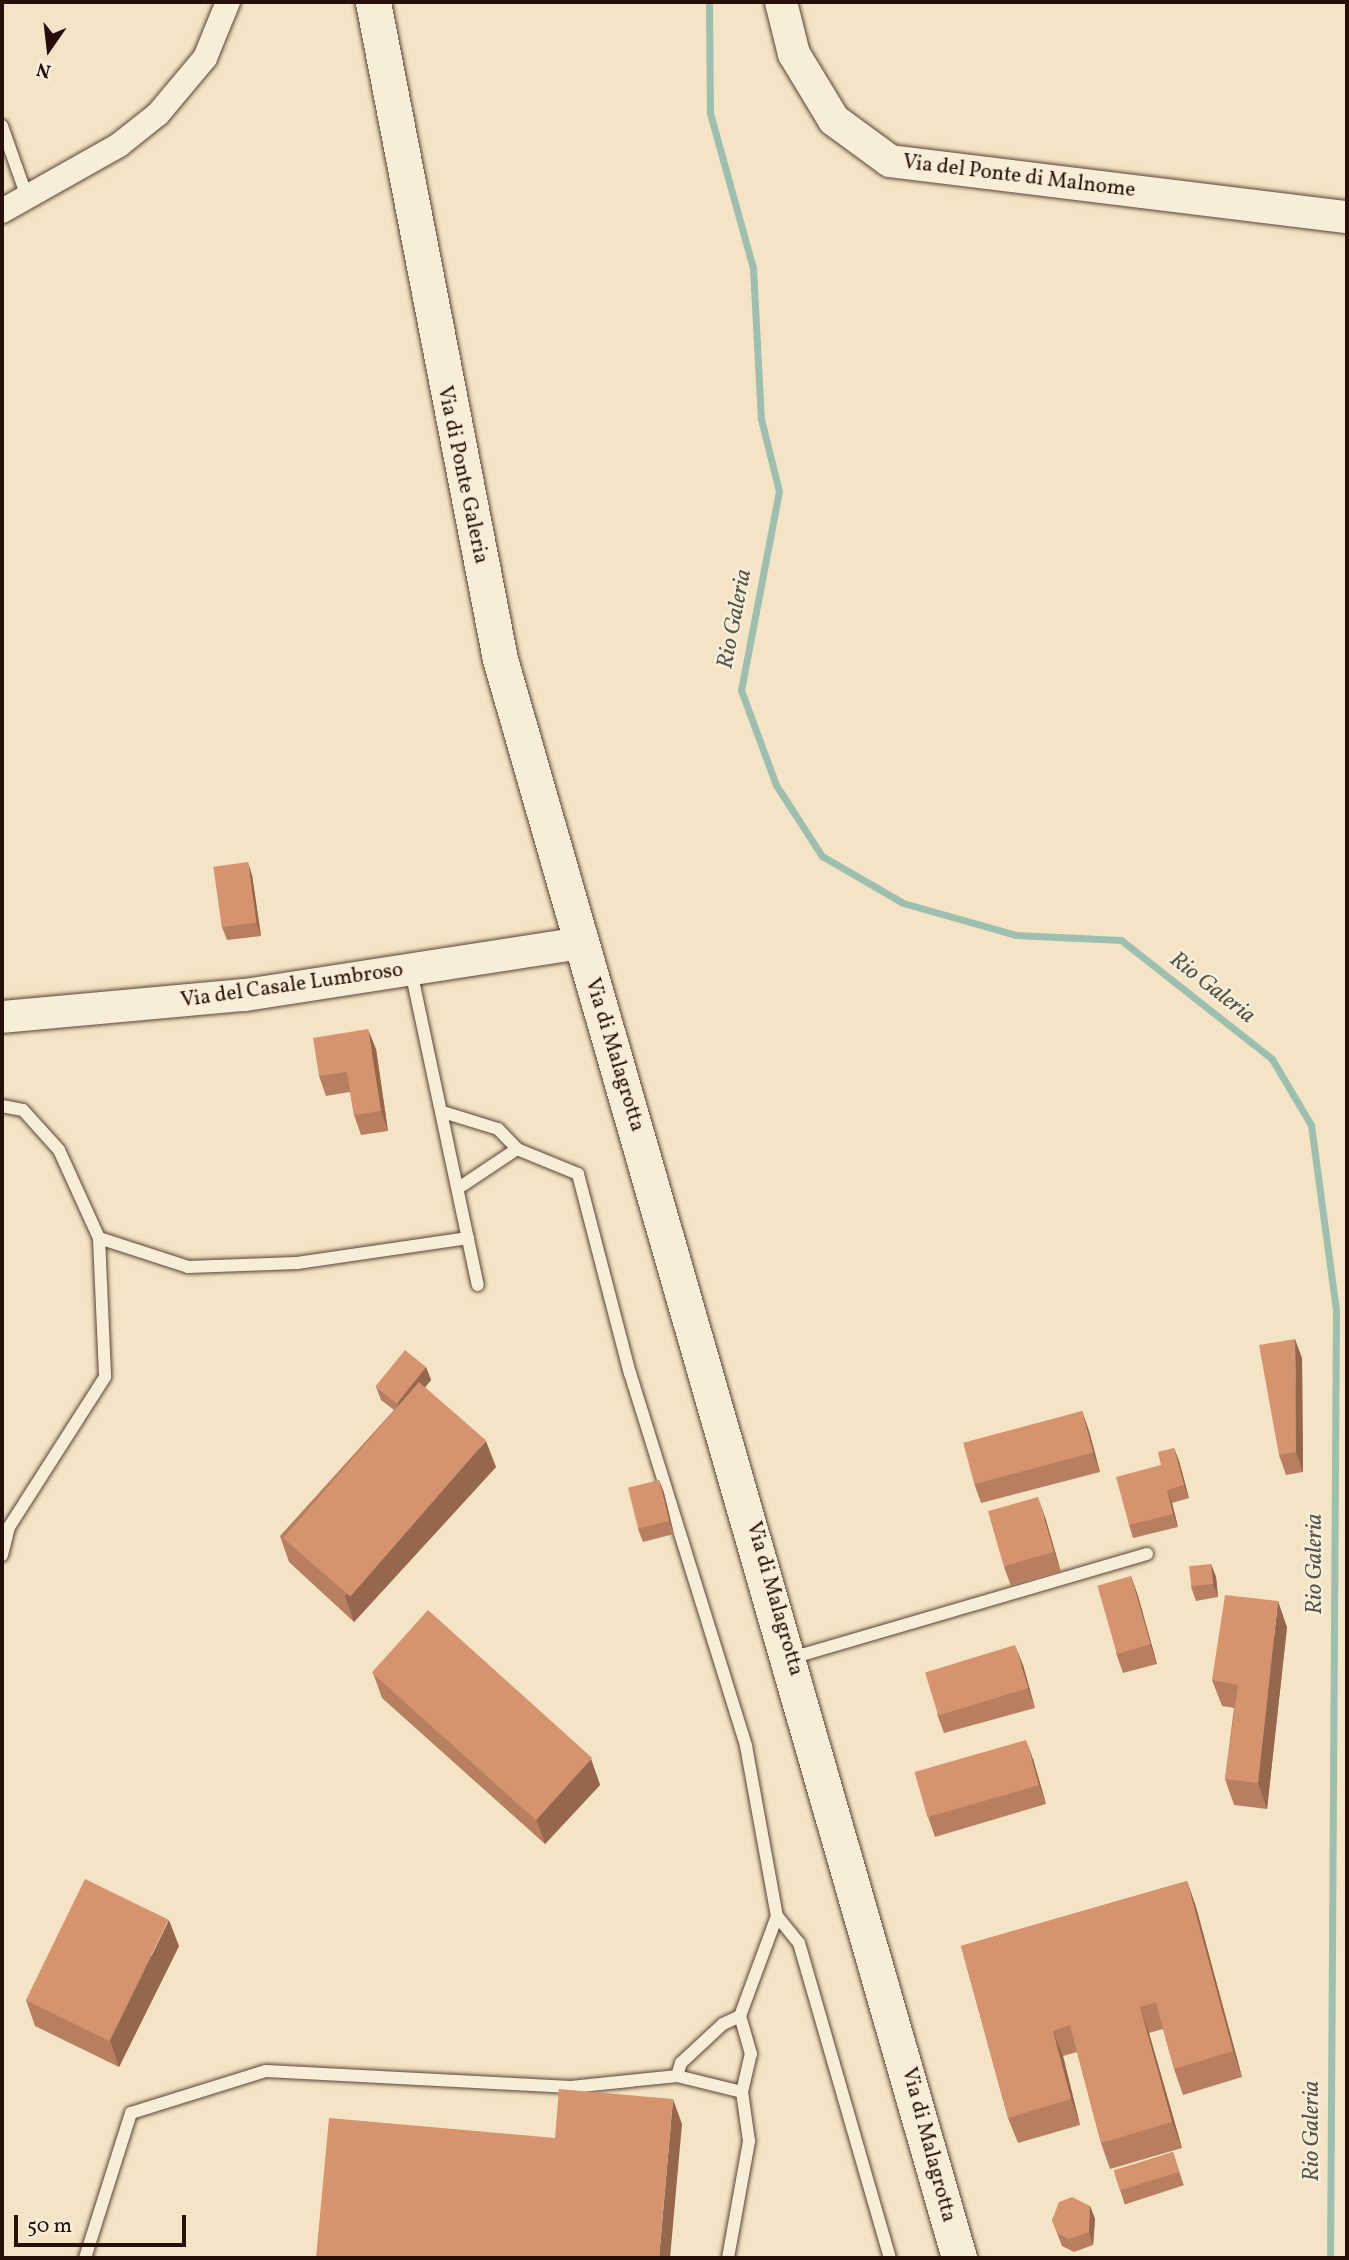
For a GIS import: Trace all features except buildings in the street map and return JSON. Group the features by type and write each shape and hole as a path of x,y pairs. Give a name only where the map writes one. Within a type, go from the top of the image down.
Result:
{"main road":[{"name":"Via di Ponte Galeria","path":"373,2 500,659 580,943"},
{"name":"Via di Malagrotta","path":"580,943 791,1658 959,2258"}],"street":[{"path":"2,211 119,145 168,105 205,58 228,2"},
{"name":"Via del Ponte di Malnome","path":"781,2 793,54 834,120 890,161 1347,217"},
{"name":"Via del Casale Lumbroso","path":"2,1017 245,995 580,943"}],"lane":[{"path":"2,126 27,197"},
{"path":"411,970 446,1113 478,1285"},
{"path":"2,1106 23,1110 60,1150 99,1238 105,1377 9,1527 2,1555"},
{"path":"446,1113 498,1129 517,1149 578,1174 630,1373 746,1746 777,1916 799,1943 890,2258"},
{"path":"460,1187 517,1149"},
{"path":"99,1238 188,1267 297,1263 468,1238"},
{"path":"791,1658 1147,1555"},
{"path":"677,2076 690,2055 740,2015 777,1916"},
{"path":"728,2258 749,2141 742,2092 751,2054 740,2015"},
{"path":"85,2258 131,2113 266,2071 570,2087 677,2076 742,2092"}],"waterway":[{"name":"Rio Galeria","path":"709,2 710,113 753,268 761,419 779,491 741,690 776,785 822,856 903,903 1016,935 1121,940 1272,1059 1311,1125 1336,1310 1330,2258"}]}
